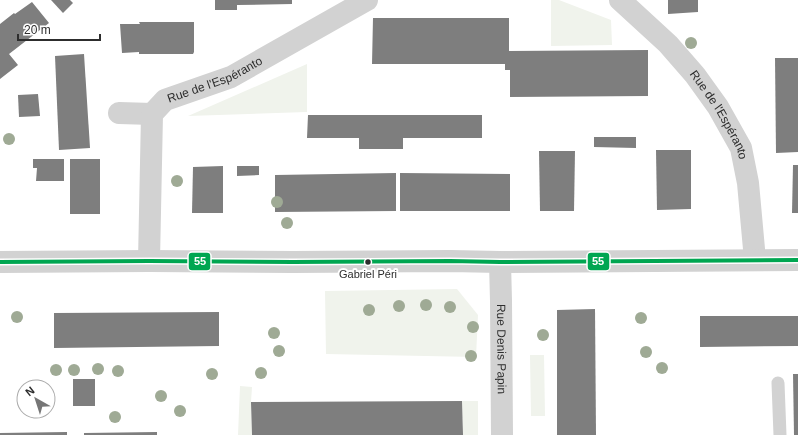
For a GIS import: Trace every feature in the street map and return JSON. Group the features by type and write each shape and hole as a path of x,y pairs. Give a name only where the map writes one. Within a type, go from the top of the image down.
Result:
{"street":[{"name":"Rue de l'Espéranto","path":"152,114 165,100 231,77 367,0"},
{"name":"Rue de l'Espéranto","path":"620,0 668,44 695,75 718,107 741,148 748,183 755,260"},
{"path":"119,113 152,114 149,261"},
{"path":"0,262 500,262 798,260"},
{"name":"Rue Denis Papin","path":"500,262 502,301 502,435"}],"lane":[{"path":"778,383 780,435"}],"shaded area":[{"path":"551,0 559,0 611,20 612,45 551,46"},
{"path":"307,64 307,112 188,116"},
{"path":"457,289 478,315 476,357 326,354 325,291"},
{"path":"530,355 544,355 545,416 531,416"},
{"path":"240,386 252,387 252,435 238,435"},
{"path":"462,401 478,401 478,435 463,435"}],"building":[{"path":"51,0 70,0 73,3 63,13"},
{"path":"215,0 292,0 292,4 237,5 237,10 215,10"},
{"path":"668,0 698,0 698,12 668,14"},
{"path":"32,2 49,23 9,54 18,65 0,79 0,24"},
{"path":"373,18 509,18 509,51 648,50 648,96 510,97 510,70 505,70 505,64 372,64"},
{"path":"139,22 194,22 193,54 139,54 139,52 122,53 120,24 140,24"},
{"path":"84,54 90,148 59,150 55,56"},
{"path":"775,58 798,58 798,152 776,153"},
{"path":"38,94 40,116 19,117 18,95"},
{"path":"308,115 482,115 482,138 403,138 403,149 359,149 359,138 307,138"},
{"path":"594,137 636,137 636,148 594,147"},
{"path":"656,150 691,150 691,209 657,210"},
{"path":"539,151 575,151 574,211 540,211"},
{"path":"33,159 64,159 64,181 36,181 37,168 33,168"},
{"path":"70,159 100,159 100,214 70,214"},
{"path":"793,165 798,165 798,213 792,213"},
{"path":"223,166 223,213 192,213 193,167"},
{"path":"237,166 259,166 259,175 237,176"},
{"path":"396,173 396,211 275,212 275,175"},
{"path":"400,173 510,174 510,211 400,211"},
{"path":"595,309 596,435 557,435 557,310"},
{"path":"219,312 219,346 54,348 54,313"},
{"path":"700,316 798,316 798,346 700,347"},
{"path":"793,374 798,374 798,435 794,435"},
{"path":"73,379 95,379 95,406 73,406"},
{"path":"462,401 463,435 252,435 251,402"},
{"path":"67,432 67,435 0,435 0,433"},
{"path":"157,432 157,435 84,435 84,433"}],"transit line":[{"name":"55","path":"0,262 500,262 798,260"}],"place":[{"name":"Gabriel Péri","path":"368,262"}]}
